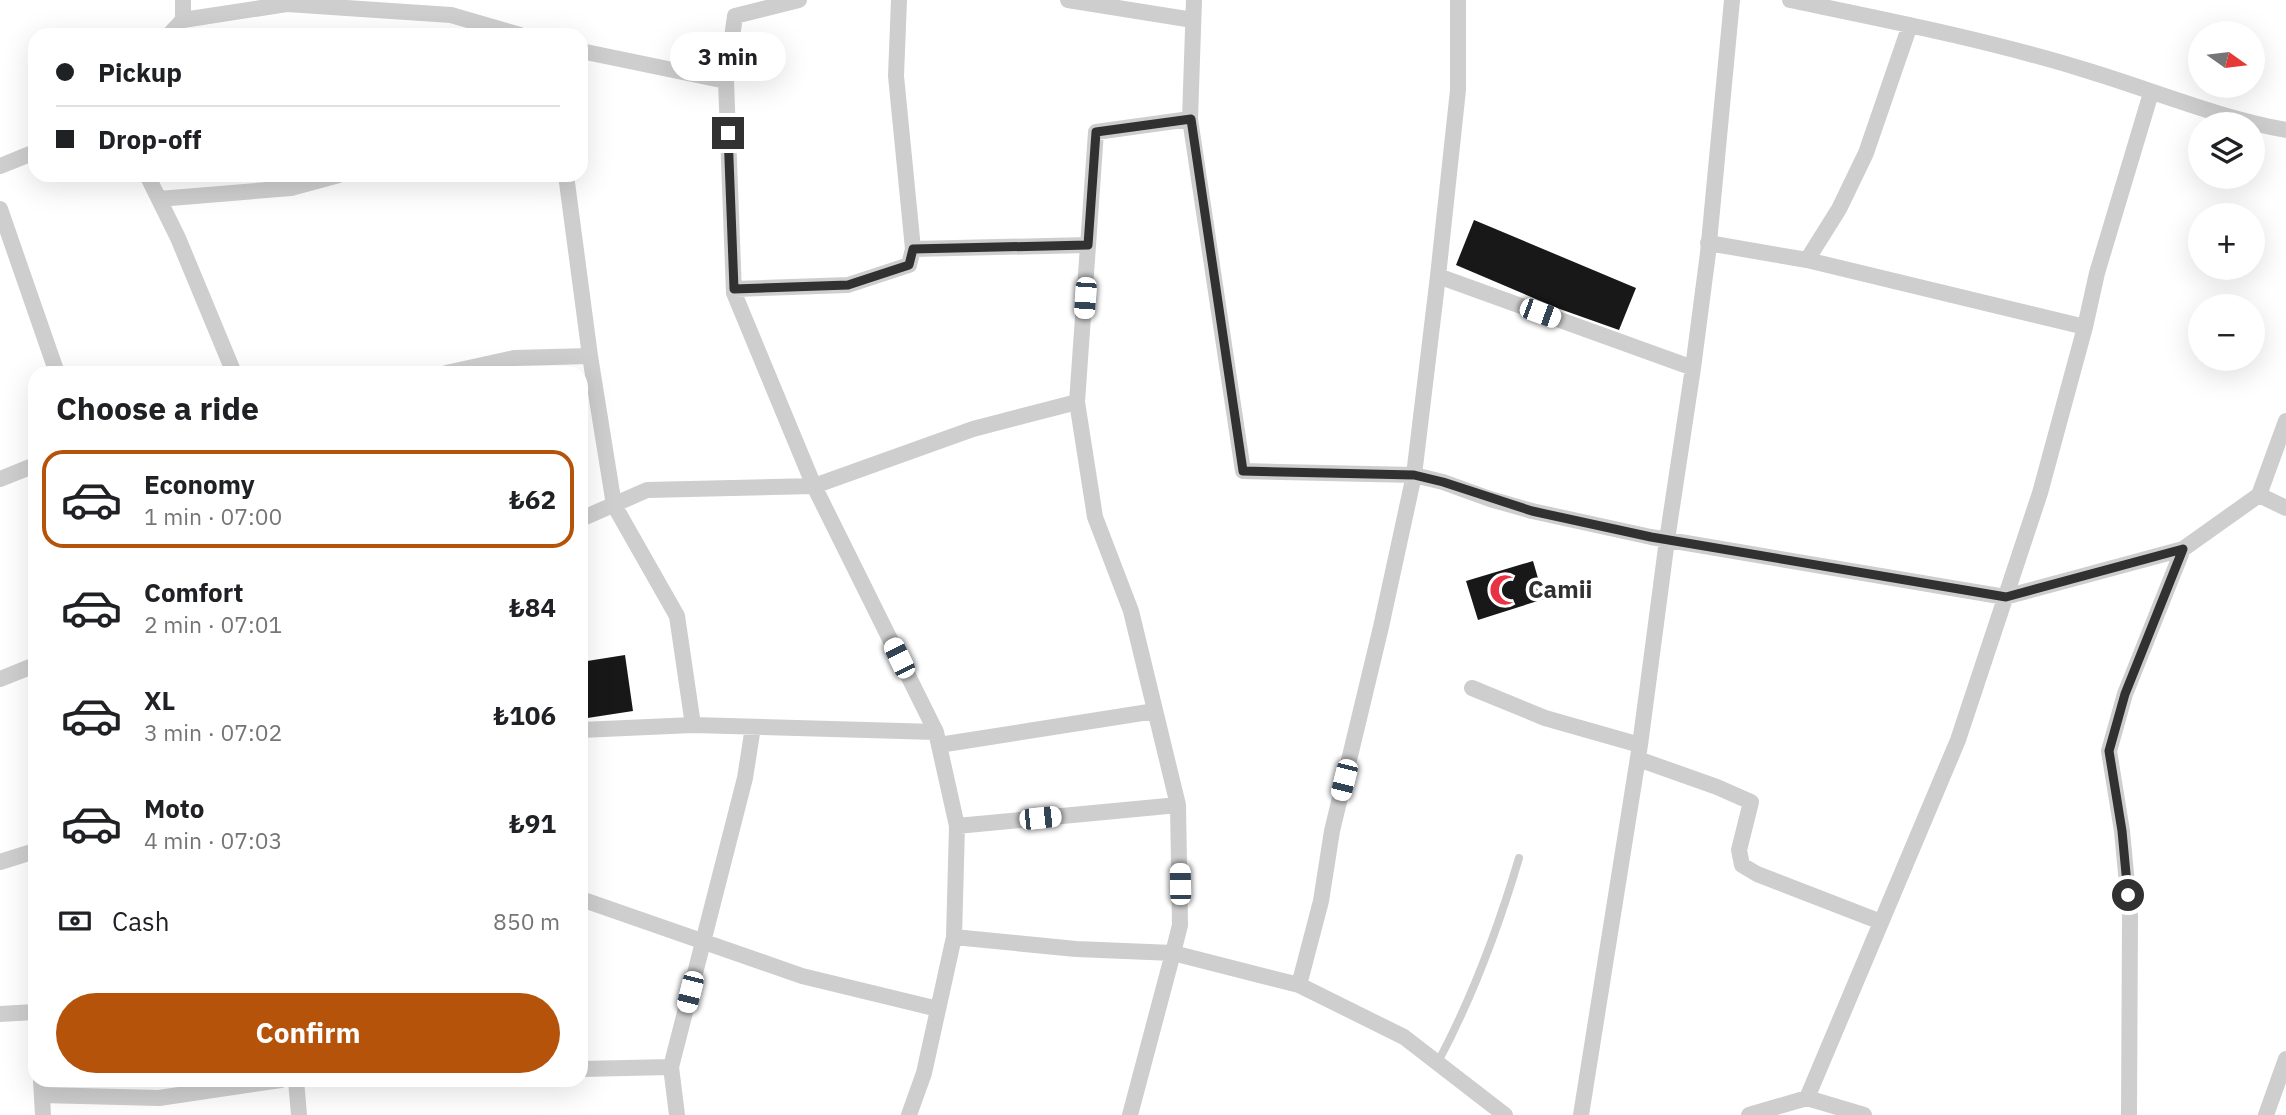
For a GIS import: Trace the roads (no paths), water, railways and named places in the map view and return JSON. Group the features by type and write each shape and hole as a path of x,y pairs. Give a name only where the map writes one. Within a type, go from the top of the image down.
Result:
{"street":[{"path":"183,0 183,20"},
{"path":"799,0 736,8 726,81 734,289 814,486 937,738 957,827 954,937 924,1073 909,1115"},
{"path":"734,289 848,285 909,265 913,249 896,76 899,0"},
{"path":"1068,0 1193,20"},
{"path":"1194,0 1191,119 1243,471 1414,475 1532,511 1667,540 2006,597 2183,549 2259,495 2286,421"},
{"path":"1299,985 1321,901 1332,831 1414,475 1458,90 1458,0"},
{"path":"1581,1115 1639,752 1693,368 1732,0"},
{"path":"1790,0 1910,25 2090,71 2247,123 2286,130"},
{"path":"176,28 183,20 287,4 450,8 502,28"},
{"path":"1807,260 1839,209 1866,153 1910,25"},
{"path":"588,52 726,81"},
{"path":"1807,1098 1958,740 2040,493 2097,273 2151,93"},
{"path":"1130,1115 1181,925 1178,805 1130,611 1095,517 1077,402 1096,132 1191,119"},
{"path":"0,166 28,155"},
{"path":"150,182 178,238 231,366"},
{"path":"159,199 291,188 313,182"},
{"path":"567,182 590,356 614,505 677,616 693,725"},
{"path":"0,209 55,366"},
{"path":"1708,243 1807,260 2085,327"},
{"path":"913,249 1088,245"},
{"path":"1438,276 1693,368"},
{"path":"478,366 514,358 590,356"},
{"path":"588,516 647,490 814,486 973,429 1077,402"},
{"path":"0,480 28,468"},
{"path":"2259,495 2286,508"},
{"path":"2129,1115 2130,916 2122,831 2109,751 2125,694 2183,549"},
{"path":"0,679 28,668"},
{"path":"1472,688 1639,752 1751,803 1739,850 1742,865 1757,874 1881,922"},
{"path":"588,730 693,725 937,738 1155,711"},
{"path":"677,1115 671,1067 745,778 753,727"},
{"path":"957,827 1178,805"},
{"path":"0,862 28,853"},
{"path":"588,901 802,976 938,1009"},
{"path":"954,937 1076,949 1173,953 1299,985 1404,1037 1505,1115"},
{"path":"0,1014 28,1012"},
{"path":"2266,1115 2286,1059"},
{"path":"588,1069 671,1067"},
{"path":"43,1115 42,1087 159,1098 234,1087"},
{"path":"297,1087 299,1115"},
{"path":"1749,1115 1807,1098 1864,1115"}],"lane":[{"path":"1438,1062 1481,974 1519,858"}],"place":[{"name":"Camii","path":"1505,590"}]}
